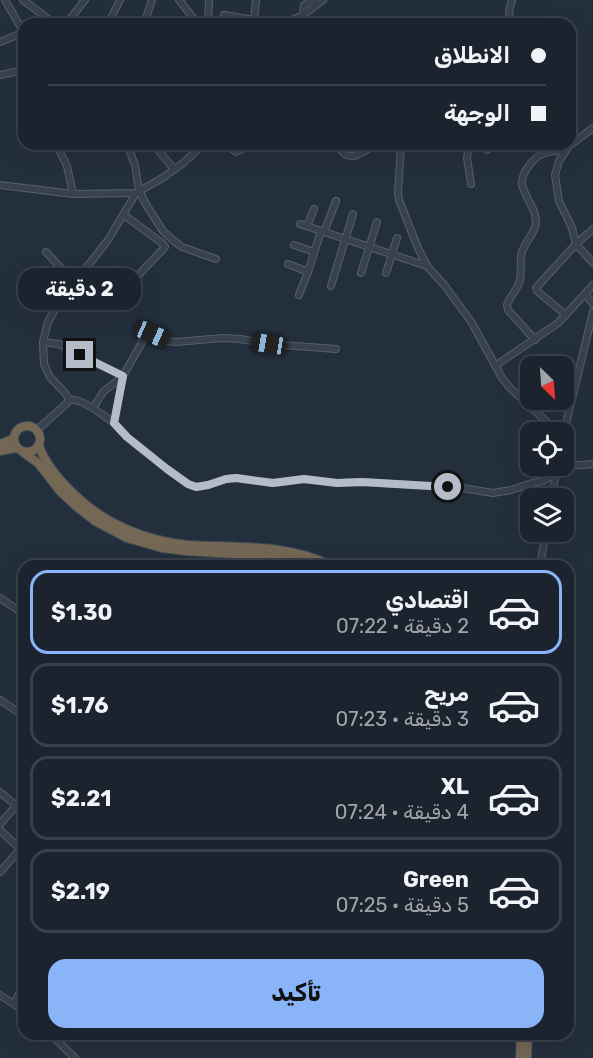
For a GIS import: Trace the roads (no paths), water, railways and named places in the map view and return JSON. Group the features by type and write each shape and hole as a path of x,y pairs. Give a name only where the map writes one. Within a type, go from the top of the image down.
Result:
{"highway":[{"path":"290,560 278,557 162,548 128,538 95,521 76,506 59,490 38,463 14,444 15,432 25,426 31,426 37,430 39,446 49,467 64,485 99,514 130,530 163,541 261,548 295,553 315,560"},
{"path":"0,444 13,439"},
{"path":"0,451 30,453 39,446"},
{"path":"520,1058 521,1040"},
{"path":"527,1058 528,1040"}],"street":[{"path":"5,0 18,23"},
{"path":"23,0 47,18"},
{"path":"71,18 85,0"},
{"path":"111,18 120,0"},
{"path":"146,18 152,0"},
{"path":"179,0 193,18"},
{"path":"208,18 209,0"},
{"path":"254,18 256,0"},
{"path":"303,15 304,3 315,0"},
{"path":"297,18 323,0"},
{"path":"510,18 509,10 512,0"},
{"path":"224,15 242,18"},
{"path":"0,42 18,35"},
{"path":"0,75 18,71"},
{"path":"576,141 593,128"},
{"path":"59,150 67,166 73,194"},
{"path":"129,150 135,165 138,192 155,220 174,241 187,249 216,259"},
{"path":"158,150 174,169"},
{"path":"68,401 67,395 54,381 43,361 43,342 51,315 108,240 138,192 174,169 197,150"},
{"path":"340,150 343,154 352,156 367,150"},
{"path":"401,150 399,200 427,266 472,323 505,384 547,422"},
{"path":"468,150 467,158 471,184"},
{"path":"535,340 508,310 507,305 520,281 521,253 536,222 521,180 523,173 536,157 547,152 565,152"},
{"path":"565,152 559,161 555,175 559,201 572,228 576,244 593,263"},
{"path":"0,185 73,194 138,192"},
{"path":"299,295 322,231 336,201"},
{"path":"307,226 314,209"},
{"path":"331,286 353,214"},
{"path":"124,215 165,247 129,285"},
{"path":"361,273 377,222"},
{"path":"300,224 427,266"},
{"path":"566,315 536,289 576,244 593,229"},
{"path":"386,273 397,238"},
{"path":"294,245 314,252"},
{"path":"46,252 75,283"},
{"path":"288,264 308,272"},
{"path":"495,366 558,323 593,285"},
{"path":"585,294 593,304"},
{"path":"566,422 593,312"},
{"path":"114,423 123,376 145,337 150,334 176,342 223,338 336,349"},
{"path":"43,342 59,344 123,376"},
{"path":"93,408 103,392 123,376"},
{"path":"37,430 68,401 79,401 114,423 127,437 167,469 196,487 236,478 273,483 304,479 337,483 371,482 462,488 493,493 543,481 551,476"},
{"path":"574,465 593,464"},
{"path":"541,560 544,542"},
{"path":"0,598 18,610"},
{"path":"0,700 18,712"},
{"path":"0,792 16,806 0,824"},
{"path":"0,830 18,844"},
{"path":"0,872 18,852"},
{"path":"0,860 6,865"},
{"path":"0,995 18,1007"},
{"path":"14,1004 18,996"},
{"path":"56,1040 75,1058"}]}
